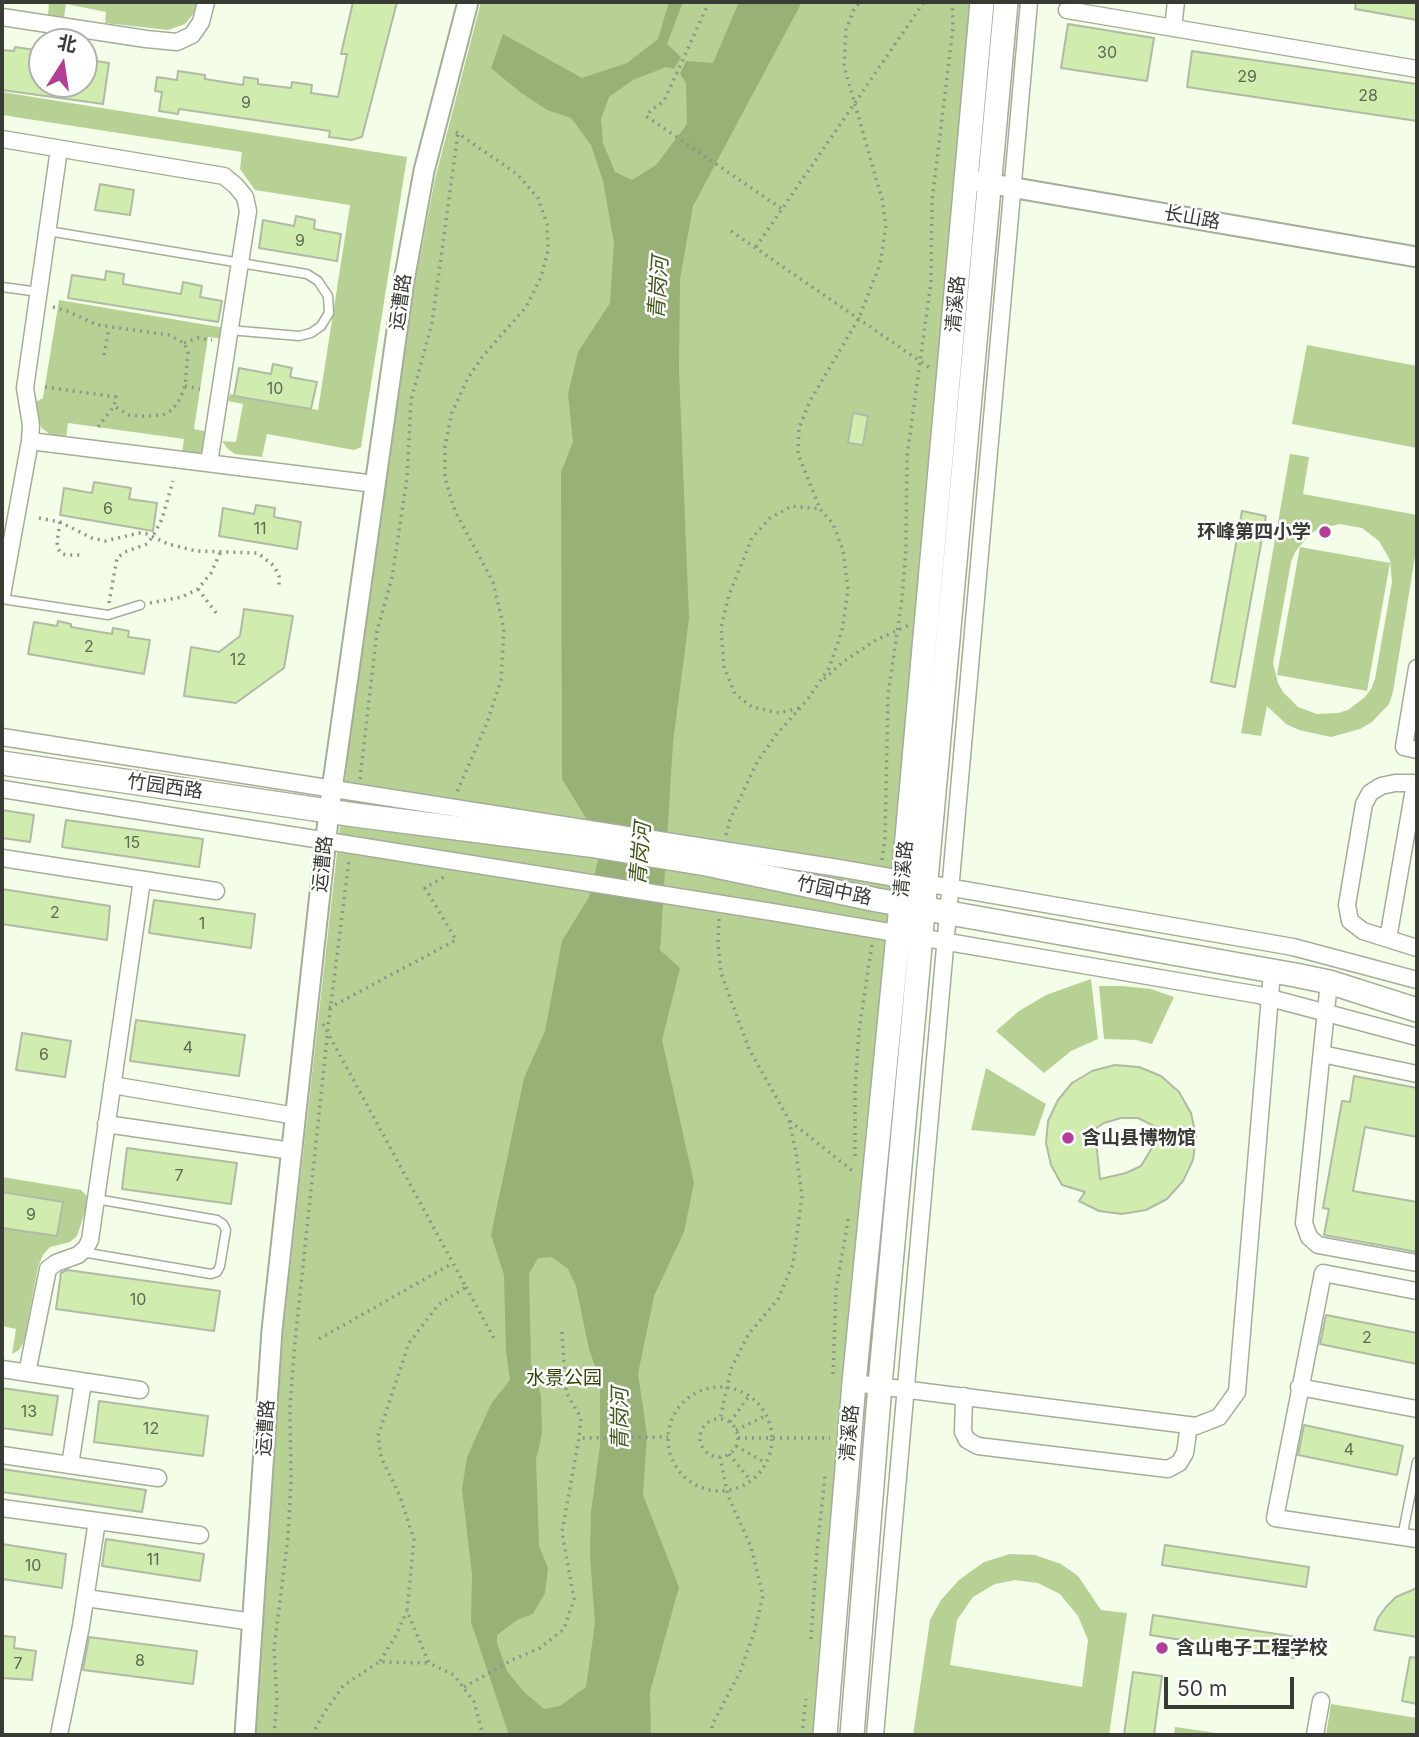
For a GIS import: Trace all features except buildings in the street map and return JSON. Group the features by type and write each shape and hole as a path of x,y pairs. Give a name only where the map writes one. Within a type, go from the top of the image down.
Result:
{"main road":[{"name":"清溪路","path":"852,1735 880,1385 914,881 927,617 982,2"},
{"name":"清溪路","path":"914,881 963,479 1006,2"},
{"path":"940,477 963,479"},
{"name":"竹园西路","path":"2,763 331,800"},
{"name":"竹园中路","path":"331,800 355,815 589,845 715,857 912,906 1329,982 1417,1010"},
{"name":"清溪路","path":"825,1735 872,1186 909,935"}],"street":[{"path":"2,17 177,42 192,36 201,22 206,2"},
{"name":"运漕路","path":"245,1735 272,1330 331,800 404,281 424,171 468,2"},
{"path":"875,1735 1029,2"},
{"path":"1173,28 1176,2"},
{"path":"1067,10 1417,69"},
{"path":"2,139 224,176 245,197 248,211 209,463"},
{"path":"2,597 8,528 30,441 31,425 25,388 60,149"},
{"name":"长山路","path":"967,180 1417,257"},
{"path":"30,441 375,484"},
{"path":"1417,668 1404,747 1417,750"},
{"path":"2,737 331,800 451,807 715,857 950,887 1293,947 1417,980"},
{"path":"1388,939 1416,783 1381,786 1370,793 1364,804 1347,905 1350,921 1363,931 1388,939 1417,948"},
{"path":"2,789 720,903 1270,998 1417,1037"},
{"path":"2,858 216,891"},
{"path":"27,1373 48,1269 82,1252 90,1240 142,880"},
{"path":"854,1383 1196,1426 1219,1416 1237,1392 1272,972"},
{"path":"1329,982 1304,1223 1309,1237 1318,1245 1417,1263"},
{"path":"1322,1054 1417,1074"},
{"path":"112,1085 296,1116"},
{"path":"106,1124 292,1151"},
{"path":"1410,1538 1275,1518 1323,1273 1417,1291"},
{"path":"2,1369 140,1390"},
{"path":"70,1465 83,1382"},
{"path":"1299,1387 1417,1409"},
{"path":"964,1396 963,1432 967,1440 978,1446 1168,1469 1180,1463 1185,1453 1189,1425"},
{"path":"2,1455 158,1478"},
{"path":"2,1507 200,1535"},
{"path":"59,1735 86,1598 97,1521"},
{"path":"86,1598 253,1622"},
{"path":"1315,1735 1321,1701"}],"lane":[{"path":"48,231 307,274 318,281 328,296 329,313 321,326 311,333 299,336 228,336"},
{"path":"2,287 38,299"},
{"path":"2,597 108,615 141,605"},
{"path":"82,1252 211,1274 217,1272 220,1266 226,1230 217,1220 96,1199"},
{"path":"1410,1538 1417,1462"}],"path":[{"path":"709,2 664,101 646,116 782,209"},
{"path":"715,857 757,762 818,685 829,668 842,631 849,589 843,550 833,524 820,509 798,454 799,428 810,401 859,318 880,264 886,225 882,199 844,66 846,30 860,2"},
{"path":"756,247 924,2"},
{"path":"437,120 517,174 538,198 547,224 548,251 541,277 526,307 483,356 468,378 452,412 445,446 445,478 455,511 493,582 504,629 501,680 487,723 451,807"},
{"path":"355,815 377,631 392,578 407,478 411,400 432,323 458,133"},
{"path":"732,231 949,381"},
{"path":"38,299 86,321 109,328 169,335 184,343 188,352 185,386 172,410 155,417 129,415 114,406"},
{"path":"104,355 109,328"},
{"path":"184,343 198,338 228,336"},
{"path":"185,386 200,389"},
{"path":"45,387 116,397 114,406 98,427"},
{"path":"108,615 117,558 147,544 153,536 162,519 173,481"},
{"path":"801,707 779,713 752,707 735,694 724,667 721,628 729,595 752,538 769,518 792,506 820,509"},
{"path":"39,518 60,522 105,541 139,533 196,551 220,554 251,552 263,555 279,576 279,589"},
{"path":"60,522 58,549 62,554 82,555"},
{"path":"141,605 172,600 198,589 211,573 220,554"},
{"path":"198,589 217,614"},
{"path":"818,685 843,662 876,640 927,617"},
{"path":"274,1735 274,1649 288,1537 290,1407 330,1007 351,844"},
{"path":"324,1011 456,940 425,888 451,873 460,861"},
{"path":"720,903 718,944 721,973 750,1049 789,1120 802,1196 793,1264 778,1298 748,1335 731,1369 720,1419"},
{"path":"317,1014 495,1340"},
{"path":"789,1120 872,1186"},
{"path":"319,1339 453,1263"},
{"path":"312,1735 343,1686 379,1662 407,1611 414,1541 400,1496 381,1457 379,1436 409,1343 438,1305 466,1287"},
{"path":"464,1687 512,1660 540,1648 564,1629 574,1599 562,1532 576,1463 581,1418 566,1392 562,1332"},
{"path":"712,1387 727,1387 749,1395 761,1405 767,1415 773,1438 771,1455 762,1471 751,1481 727,1490 715,1491 699,1486 685,1477 674,1464 668,1448 673,1416 682,1402 696,1392 712,1387"},
{"path":"730,1422 749,1395"},
{"path":"736,1430 767,1415"},
{"path":"720,1419 730,1422 736,1430 736,1446 729,1454 720,1457 708,1454 700,1439 700,1433 706,1423 720,1419"},
{"path":"579,1438 668,1437"},
{"path":"737,1438 849,1438"},
{"path":"736,1446 766,1463"},
{"path":"729,1454 751,1481"},
{"path":"712,1735 712,1725 744,1659 763,1596 751,1547 727,1490 720,1457"},
{"path":"407,1611 429,1663"},
{"path":"379,1662 429,1663 454,1675 474,1702 483,1735"}],"green space":[{"path":"49,2 198,2 196,11 185,24 168,30 105,23 106,12 66,4 64,18 48,15"},
{"name":"水景公园","path":"481,2 971,2 817,1735 255,1735 283,1332 350,737 415,283 435,179"},
{"path":"2,92 407,157 361,447 354,450 267,434 262,457 235,454 222,441 236,442 243,404 228,401 230,394 318,410 350,205 255,190 240,169 242,152 2,115"},
{"path":"59,300 225,328 223,339 208,337 194,429 208,432 205,447 201,452 195,455 182,453 184,439 68,423 66,438 52,436 42,428 34,403 43,398"},
{"path":"1307,345 1417,366 1417,448 1292,424"},
{"path":"1290,454 1309,457 1303,494 1417,515 1417,544 1393,692 1389,704 1372,722 1360,729 1331,737 1299,730 1286,724 1267,706 1261,736 1241,733","holes":["1340,524 1362,528 1379,541 1390,560 1392,582 1375,679 1365,697 1348,710 1317,714 1298,707 1283,692 1273,663 1291,562 1295,552 1309,535 1318,529"]},
{"path":"1300,547 1390,563 1367,691 1277,675"},
{"path":"1091,979 1098,1039 1071,1051 1044,1073 996,1031 1019,1011 1046,995"},
{"path":"1099,986 1151,989 1174,997 1152,1044 1136,1040 1104,1039"},
{"path":"986,1068 1046,1104 1035,1136 971,1130"},
{"path":"2,1177 81,1190 87,1196 87,1206 77,1236 70,1242 50,1247 43,1255 38,1267 24,1342 19,1350 12,1354 16,1329 2,1326 2,1228 57,1236 63,1202 2,1192"},
{"path":"1010,1554 1035,1555 1061,1564 1078,1576 1101,1610 1127,1613 1109,1735 913,1735 930,1620 941,1600 959,1580 984,1562","holes":["1015,1580 1038,1583 1060,1594 1078,1616 1088,1640 1082,1687 950,1665 957,1620 973,1597 995,1584"]},
{"path":"1331,1704 1417,1718 1417,1735 1326,1735"},
{"path":"1175,1727 1224,1734 1233,1735 1174,1735"}],"water":[{"name":"青岗河","path":"669,2 683,2 667,44 681,57 674,69 666,67 633,80 609,97 601,119 603,143 615,172 632,180 656,165 687,124 686,83 680,74 686,61 713,63 739,2 802,2 693,206 680,279 679,369 689,618 673,743 660,950 680,968 662,1040 694,1183 684,1232 654,1296 638,1374 647,1435 643,1495 679,1587 650,1692 651,1735 509,1735 471,1622 472,1575 462,1489 467,1457 491,1404 510,1380 506,1353 504,1275 491,1235 524,1078 545,1031 562,941 589,897 602,844 562,779 561,472 573,442 568,394 578,352 610,303 614,243 603,181 591,145 571,118 547,110 491,68 503,34 582,78 627,63 658,39","holes":["552,1257 568,1269 576,1286 589,1349 600,1381 600,1446 591,1512 590,1556 595,1623 586,1687 560,1706 544,1709 524,1692 507,1671 497,1643 497,1635 517,1620 533,1614 545,1593 548,1568 539,1546 536,1459 542,1434 541,1395 531,1364 529,1274 538,1258"]}],"place":[{"name":"环峰第四小学","path":"1325,532"},
{"name":"含山县博物馆","path":"1068,1138"},
{"name":"含山电子工程学校","path":"1162,1648"}]}
